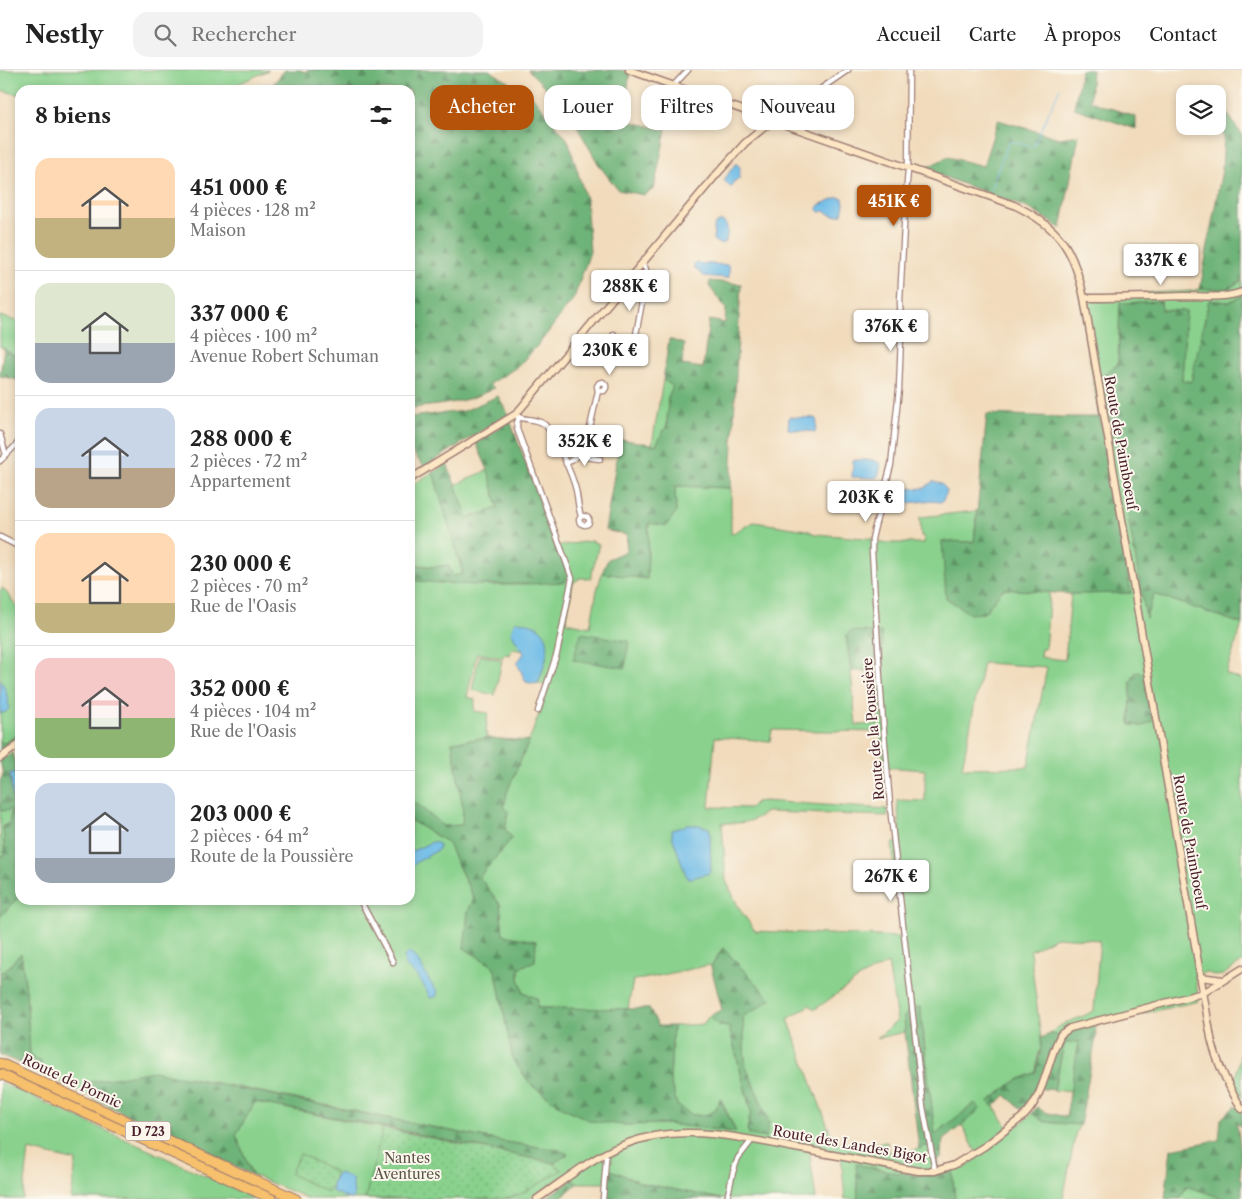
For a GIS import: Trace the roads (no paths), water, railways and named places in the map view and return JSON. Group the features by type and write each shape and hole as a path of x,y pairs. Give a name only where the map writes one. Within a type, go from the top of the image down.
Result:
{"highway":[{"name":"Route de Pornic","path":"0,1063 296,1199"},
{"name":"Route de Pornic","path":"0,1074 272,1199"}],"street":[{"name":"Route de Paimboeuf","path":"629,70 670,85"},
{"path":"674,85 688,70"},
{"path":"826,85 848,70"},
{"path":"908,168 909,70"},
{"path":"415,476 517,416 575,343 642,264 745,143 760,130"},
{"name":"Route de Paimboeuf","path":"800,130 1014,205 1035,216 1052,229 1069,251 1077,269 1084,298 1211,1038 1218,1062 1242,1109"},
{"name":"Route de la Poussière","path":"908,168 901,286 900,368 891,465 872,539 872,552 891,816 923,1107 935,1171"},
{"path":"866,202 874,199 905,208"},
{"path":"632,356 646,269 642,264"},
{"path":"1084,298 1218,297 1242,292"},
{"path":"575,343 612,353 615,350 616,340 614,334"},
{"path":"566,464 581,453 590,432 598,391"},
{"path":"517,416 546,426 566,464 576,490 581,516"},
{"path":"517,416 517,429 572,578 558,648 538,711"},
{"path":"0,434 6,455"},
{"path":"0,461 15,446"},
{"path":"581,453 585,457 600,460"},
{"path":"1,539 15,545"},
{"path":"0,758 15,748"},
{"path":"363,905 392,962"},
{"name":"Route des Landes Bigot","path":"727,1199 735,1164 752,1140 927,1172 945,1169 962,1161 985,1146 1025,1116 1035,1103 1058,1040 1066,1030 1203,993 1242,969"},
{"path":"1200,977 1224,980"},
{"path":"537,1199 586,1164 605,1153 624,1144 658,1134 676,1132 702,1133 752,1140"},
{"path":"604,1199 605,1153"}],"water":[{"path":"735,164 740,167 739,179 734,181 733,186 730,187 724,180"},
{"path":"838,197 843,198 842,214 833,215 825,211 820,212 817,209 819,205"},
{"path":"722,221 727,227 727,233 726,241 720,243 713,240 714,228 715,224"},
{"path":"694,263 728,265 729,277 704,276 694,268"},
{"path":"789,417 816,419 815,432 788,429"},
{"path":"853,460 873,460 880,463 880,469 876,478 852,477"},
{"path":"933,481 945,487 947,492 942,502 926,501 900,504 892,500 893,495 907,489 925,488"},
{"path":"518,621 531,624 540,629 548,643 545,662 538,683 535,684 526,682 517,663 524,653 511,632 514,623"},
{"path":"0,679 4,686 9,708 6,712 2,713 0,713"},
{"path":"10,773 15,773 15,819"},
{"path":"688,825 699,825 709,828 710,832 711,871 707,874 691,878 688,878 686,875 672,836 672,830"},
{"path":"432,842 436,842 439,847 438,850 415,863 415,850"},
{"path":"409,952 418,961 438,992 436,997 430,998 420,980 405,966 404,957"},
{"path":"339,1173 352,1178 354,1196 352,1199 333,1192 333,1182 335,1176"}],"waterway":[{"path":"989,192 1009,141 1033,147 1060,88"}],"park label":[{"name":"Nantes Aventures","path":"407,1166"}]}
